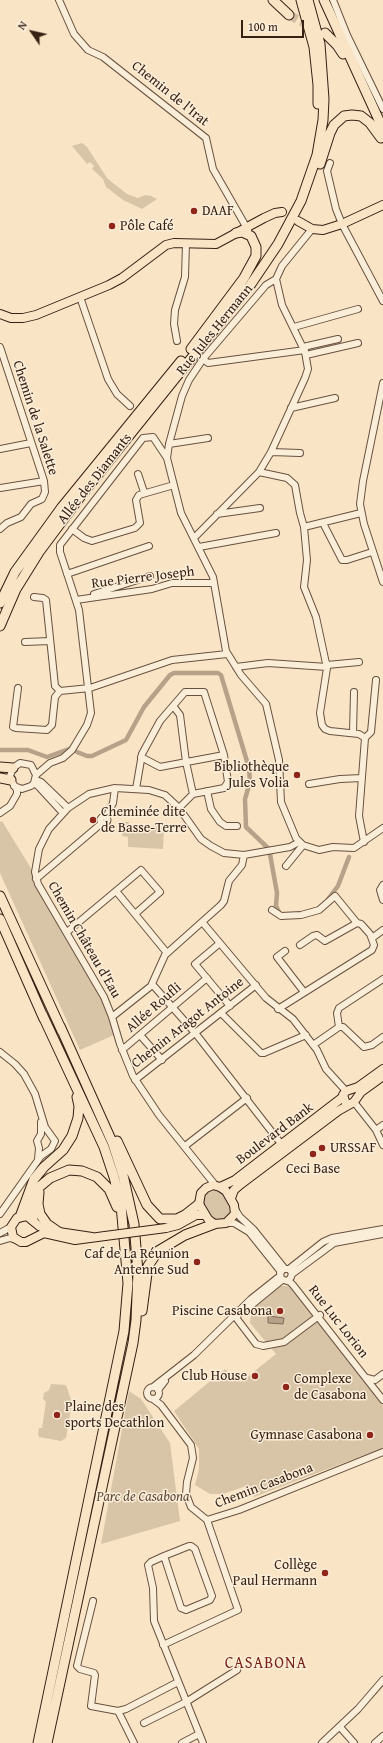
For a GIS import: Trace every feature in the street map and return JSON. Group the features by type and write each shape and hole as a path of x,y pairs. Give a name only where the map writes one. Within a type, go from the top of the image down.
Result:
{"highway":[{"path":"273,0 289,15"},
{"path":"0,603 19,566 62,507 246,280 272,241 295,200 307,169 317,121 318,85 314,47 301,0"},
{"path":"286,229 301,202 312,173 323,120 324,83 322,56 308,0"},
{"path":"324,0 382,137"},
{"path":"325,34 337,45 345,56 382,137"},
{"path":"0,626 16,589 39,552 83,492 252,284 306,196 318,171 330,133 338,120 348,115 361,116 370,123 382,137"},
{"path":"191,349 252,264 256,256 254,241 246,233 236,233"},
{"path":"0,767 13,768"},
{"path":"0,778 13,783"},
{"path":"0,896 112,1144 123,1174 134,1224 138,1272 136,1320 132,1343 47,1743"},
{"path":"0,919 104,1148 121,1206 125,1235 128,1283 124,1331 38,1743"},
{"path":"0,927 11,946"},
{"path":"20,1216 34,1179 68,1144 78,1118 78,1106 75,1090 42,1014"},
{"path":"60,1026 102,1109 147,1205 153,1213 160,1219 177,1219 185,1215 199,1204"},
{"path":"34,1221 30,1210 32,1199 38,1188 44,1182 57,1174 69,1170 82,1171 97,1177 104,1182 115,1201 125,1235"},
{"path":"44,1182 39,1192 38,1208 47,1224 60,1233"},
{"path":"116,1415 136,1350 148,1266 158,1251 166,1245 205,1226 214,1224"}],"main road":[{"path":"365,213 383,200"},
{"path":"298,221 312,229 323,230 342,224 383,205"},
{"path":"0,314 11,318 36,316 122,278 166,245 186,243 210,245 221,242 246,225"},
{"path":"221,242 246,225"},
{"path":"201,245 218,239 246,225"},
{"name":"Boulevard Bank","path":"218,1186 235,1180 347,1093 383,1069"},
{"name":"Boulevard Bank","path":"231,1198 234,1190 240,1184 353,1101 364,1090 383,1076"},
{"path":"347,1093 356,1095 353,1101 344,1101 347,1093"},
{"path":"187,1220 199,1204 200,1196 206,1188 218,1186 231,1198 235,1209 233,1218 226,1223 214,1224 205,1215 199,1204"},
{"path":"92,1237 60,1233 45,1229 27,1216 20,1216 14,1220 11,1226 11,1234 16,1240 26,1242 34,1237 48,1233 75,1240 166,1228 178,1225 196,1215 205,1215"},
{"path":"34,1221 36,1232 34,1237"}],"street":[{"name":"Chemin de l'Irat","path":"59,0 74,34 88,50 104,56 206,138 213,169 254,241"},
{"path":"333,0 347,35 383,108"},
{"path":"330,163 327,171 328,180 342,224 383,301"},
{"path":"194,538 259,472 271,452 308,369 305,350 282,305 276,279 282,266 312,229"},
{"name":"Rue Jules Hermann","path":"177,341 174,324 175,310 185,277 186,243"},
{"name":"Rue Jules Hermann","path":"276,279 266,285 203,360 185,387 169,444 167,458 181,513 199,547 214,583 224,646 227,654 236,668 266,704 279,760 281,802 301,843"},
{"path":"80,297 108,379 118,394 130,406"},
{"path":"294,327 358,308"},
{"path":"305,350 338,339"},
{"path":"203,360 208,363 358,343"},
{"name":"Chemin de la Salette","path":"0,347 3,364 44,482 44,496 37,503 31,504 17,520 3,524"},
{"path":"383,383 381,409 362,485 361,513 372,552 383,582"},
{"path":"291,408 335,398"},
{"name":"Allée des Diamants","path":"67,574 60,552 60,545 143,438 147,436 153,437 167,458"},
{"path":"169,444 208,438"},
{"path":"0,449 31,443"},
{"path":"271,452 300,453"},
{"path":"259,472 292,481 295,485 304,527 307,560 304,587 316,617 327,666 320,713 322,725 325,729 330,731 353,733 363,735 365,738"},
{"path":"138,474 144,492"},
{"path":"0,488 44,482"},
{"path":"72,529 84,538 92,541 135,528 140,523 136,498 144,492 174,485"},
{"path":"218,514 260,508"},
{"path":"304,527 361,513"},
{"path":"323,523 342,560 347,560 372,552"},
{"path":"0,529 3,524"},
{"path":"199,547 276,533"},
{"path":"0,817 8,813 22,792 50,764 69,754 87,725 91,713 90,688 79,610 67,574 149,546"},
{"path":"87,597 150,576"},
{"name":"Rue Pierre Joseph","path":"76,600 87,597 152,589 172,583 214,583"},
{"path":"34,597 46,600 55,686 60,691"},
{"path":"25,642 50,641"},
{"path":"18,688 13,727 45,731 52,725 55,698 60,691 90,688 172,660 227,654"},
{"path":"236,668 268,663 327,666 360,662"},
{"path":"364,842 359,816 365,738 371,732 376,680"},
{"path":"136,789 141,757 160,721 174,707 185,692 204,692 224,755 227,785 224,788 193,794 179,808"},
{"path":"353,733 354,692"},
{"path":"174,707 180,714 186,762 193,794"},
{"path":"141,757 160,767 224,755"},
{"path":"0,813 14,804 17,794 10,776 13,768 20,763 31,765 50,764"},
{"path":"31,765 39,787 62,812"},
{"path":"309,784 340,779 362,778"},
{"path":"35,779 41,782 68,808"},
{"path":"13,783 18,788 26,788"},
{"path":"36,880 102,823 101,818 106,817 113,803 115,788"},
{"name":"Chemin Château d'Eau","path":"218,1186 204,1173 185,1146 159,1114 136,1080 122,1050 104,996 36,880 35,872 39,849 49,829 62,812 89,794 115,788 158,792 171,799 196,833 205,842 224,853 244,855 290,847 301,843"},
{"path":"207,791 211,809 218,819 226,826 237,826"},
{"path":"286,866 301,843 319,850 333,847 354,848 383,828"},
{"path":"112,1017 152,984 163,958 167,953 203,923 224,901 229,881 242,865 244,855"},
{"path":"67,932 140,870 160,892 135,914"},
{"path":"383,885 380,890 383,900"},
{"path":"116,891 167,953"},
{"path":"272,910 281,916 301,915 319,910 335,896 357,923 361,924 372,938 374,946 372,950 278,1008"},
{"path":"203,923 256,985 278,1008 293,1019 313,1045 326,1070 347,1093"},
{"path":"300,945 317,935 325,941 357,923"},
{"path":"372,938 383,930"},
{"path":"220,943 195,964 230,1006"},
{"path":"285,951 277,957 304,992"},
{"name":"Allée Roufli","path":"122,1050 207,978"},
{"path":"339,1027 337,1013 339,1008 383,979"},
{"path":"152,984 196,1034 282,1144"},
{"name":"Chemin Aragot Antoine","path":"136,1080 256,985"},
{"path":"221,1013 261,1053 306,1035"},
{"path":"313,1045 339,1027 343,1027 364,1046 372,1045 383,1037"},
{"path":"140,1035 162,1060"},
{"path":"0,1052 15,1064 24,1074 35,1094 41,1116 49,1133 54,1138 54,1144 38,1160 0,1214"},
{"path":"185,1146 247,1098"},
{"path":"353,1101 376,1130 383,1145"},
{"path":"38,1160 39,1148 37,1141 41,1134 41,1116"},
{"path":"376,1130 383,1125"},
{"path":"41,1134 49,1133"},
{"path":"39,1148 46,1151"},
{"path":"204,1173 206,1188"},
{"name":"Rue Luc Lorion","path":"235,1209 240,1217 254,1230 286,1274"},
{"name":"Rue Luc Lorion","path":"226,1223 234,1223 249,1232 286,1274 370,1379 383,1393"},
{"path":"0,1233 11,1226"},
{"path":"156,1393 252,1299 332,1238 383,1228"},
{"path":"156,1393 165,1381 196,1357 286,1274 334,1243 383,1234"},
{"path":"0,1241 10,1238 16,1240"},
{"path":"237,1319 239,1312"},
{"path":"237,1319 259,1345 284,1342 320,1316"},
{"path":"370,1379 383,1374"},
{"name":"Rue Luc Lorion","path":"370,1379 383,1400"},
{"path":"156,1393 161,1405 191,1445 193,1458 186,1482 186,1494 191,1507 207,1520"},
{"name":"Chemin Casabona","path":"163,1645 238,1610 207,1520 239,1510 383,1452"},
{"path":"164,1556 181,1608 186,1610 210,1600 212,1596 194,1547 189,1546 164,1556 148,1565 153,1588 154,1621 203,1743"},
{"path":"93,1601 77,1666 80,1669 94,1673 95,1675 91,1706 118,1711 126,1709 178,1682"},
{"path":"144,1723 186,1702 237,1670"},
{"path":"322,1743 340,1727 383,1680"},
{"path":"118,1711 134,1743"},
{"path":"340,1727 354,1743"},
{"path":"182,1743 199,1734"},
{"path":"375,1743 383,1736"}],"green space":[{"path":"82,143 87,147 107,178 127,194 138,198 145,195 157,199 142,209 123,200 106,187 103,179 92,169 94,166 90,162 87,164 72,146"},
{"path":"2,821 32,870 34,879 103,1000 110,1018 114,1035 80,1050 0,873 0,822"},
{"path":"118,822 129,822 129,825 164,827 163,849 128,847 128,837 122,836 123,829 118,828"},
{"path":"212,1188 223,1191 232,1205 231,1216 219,1222 213,1220 203,1205 204,1195"},
{"name":"Complexe de Casabona","path":"280,1286 289,1286 383,1406 383,1448 254,1497 249,1485 223,1494 210,1494 195,1485 199,1469 199,1449 174,1411 225,1369 241,1382 276,1354 250,1323 252,1308"},
{"name":"Plaine des sports Decathlon","path":"51,1384 66,1385 72,1403 66,1438 61,1441 39,1437 38,1434 39,1428 42,1428 46,1402 43,1399 44,1393 49,1390"},
{"name":"Parc de Casabona","path":"129,1391 141,1399 170,1443 180,1521 101,1544"}],"shaded area":[{"path":"268,1316 284,1318 283,1324 268,1323"}],"waterway":[{"path":"77,752 87,756 92,756 126,740 144,707 170,675 174,673 218,673 221,675 249,768 250,782 245,799 246,827 269,849"},
{"path":"0,750 28,750 47,757 69,749"},
{"path":"270,854 277,893 276,906 280,914"},
{"path":"328,899 338,886 349,857"}],"tunnel":[{"path":"289,15 312,27"}],"place":[{"name":"DAAF","path":"194,211"},
{"name":"Pôle Café","path":"112,226"},
{"name":"Bibliothèque Jules Volia","path":"297,775"},
{"name":"Cheminée dite de Basse-Terre","path":"93,820"},
{"name":"URSSAF","path":"322,1148"},
{"name":"Ceci Base","path":"313,1154"},
{"name":"Caf de La Réunion Antenne Sud","path":"197,1262"},
{"name":"Piscine Casabona","path":"280,1311"},
{"name":"Club House","path":"255,1376"},
{"name":"Complexe de Casabona","path":"286,1387"},
{"name":"Plaine des sports Decathlon","path":"57,1415"},
{"name":"Gymnase Casabona","path":"370,1435"},
{"name":"Collège Paul Hermann","path":"325,1573"}],"district":[{"name":"CASABONA","path":"266,1664"}]}
